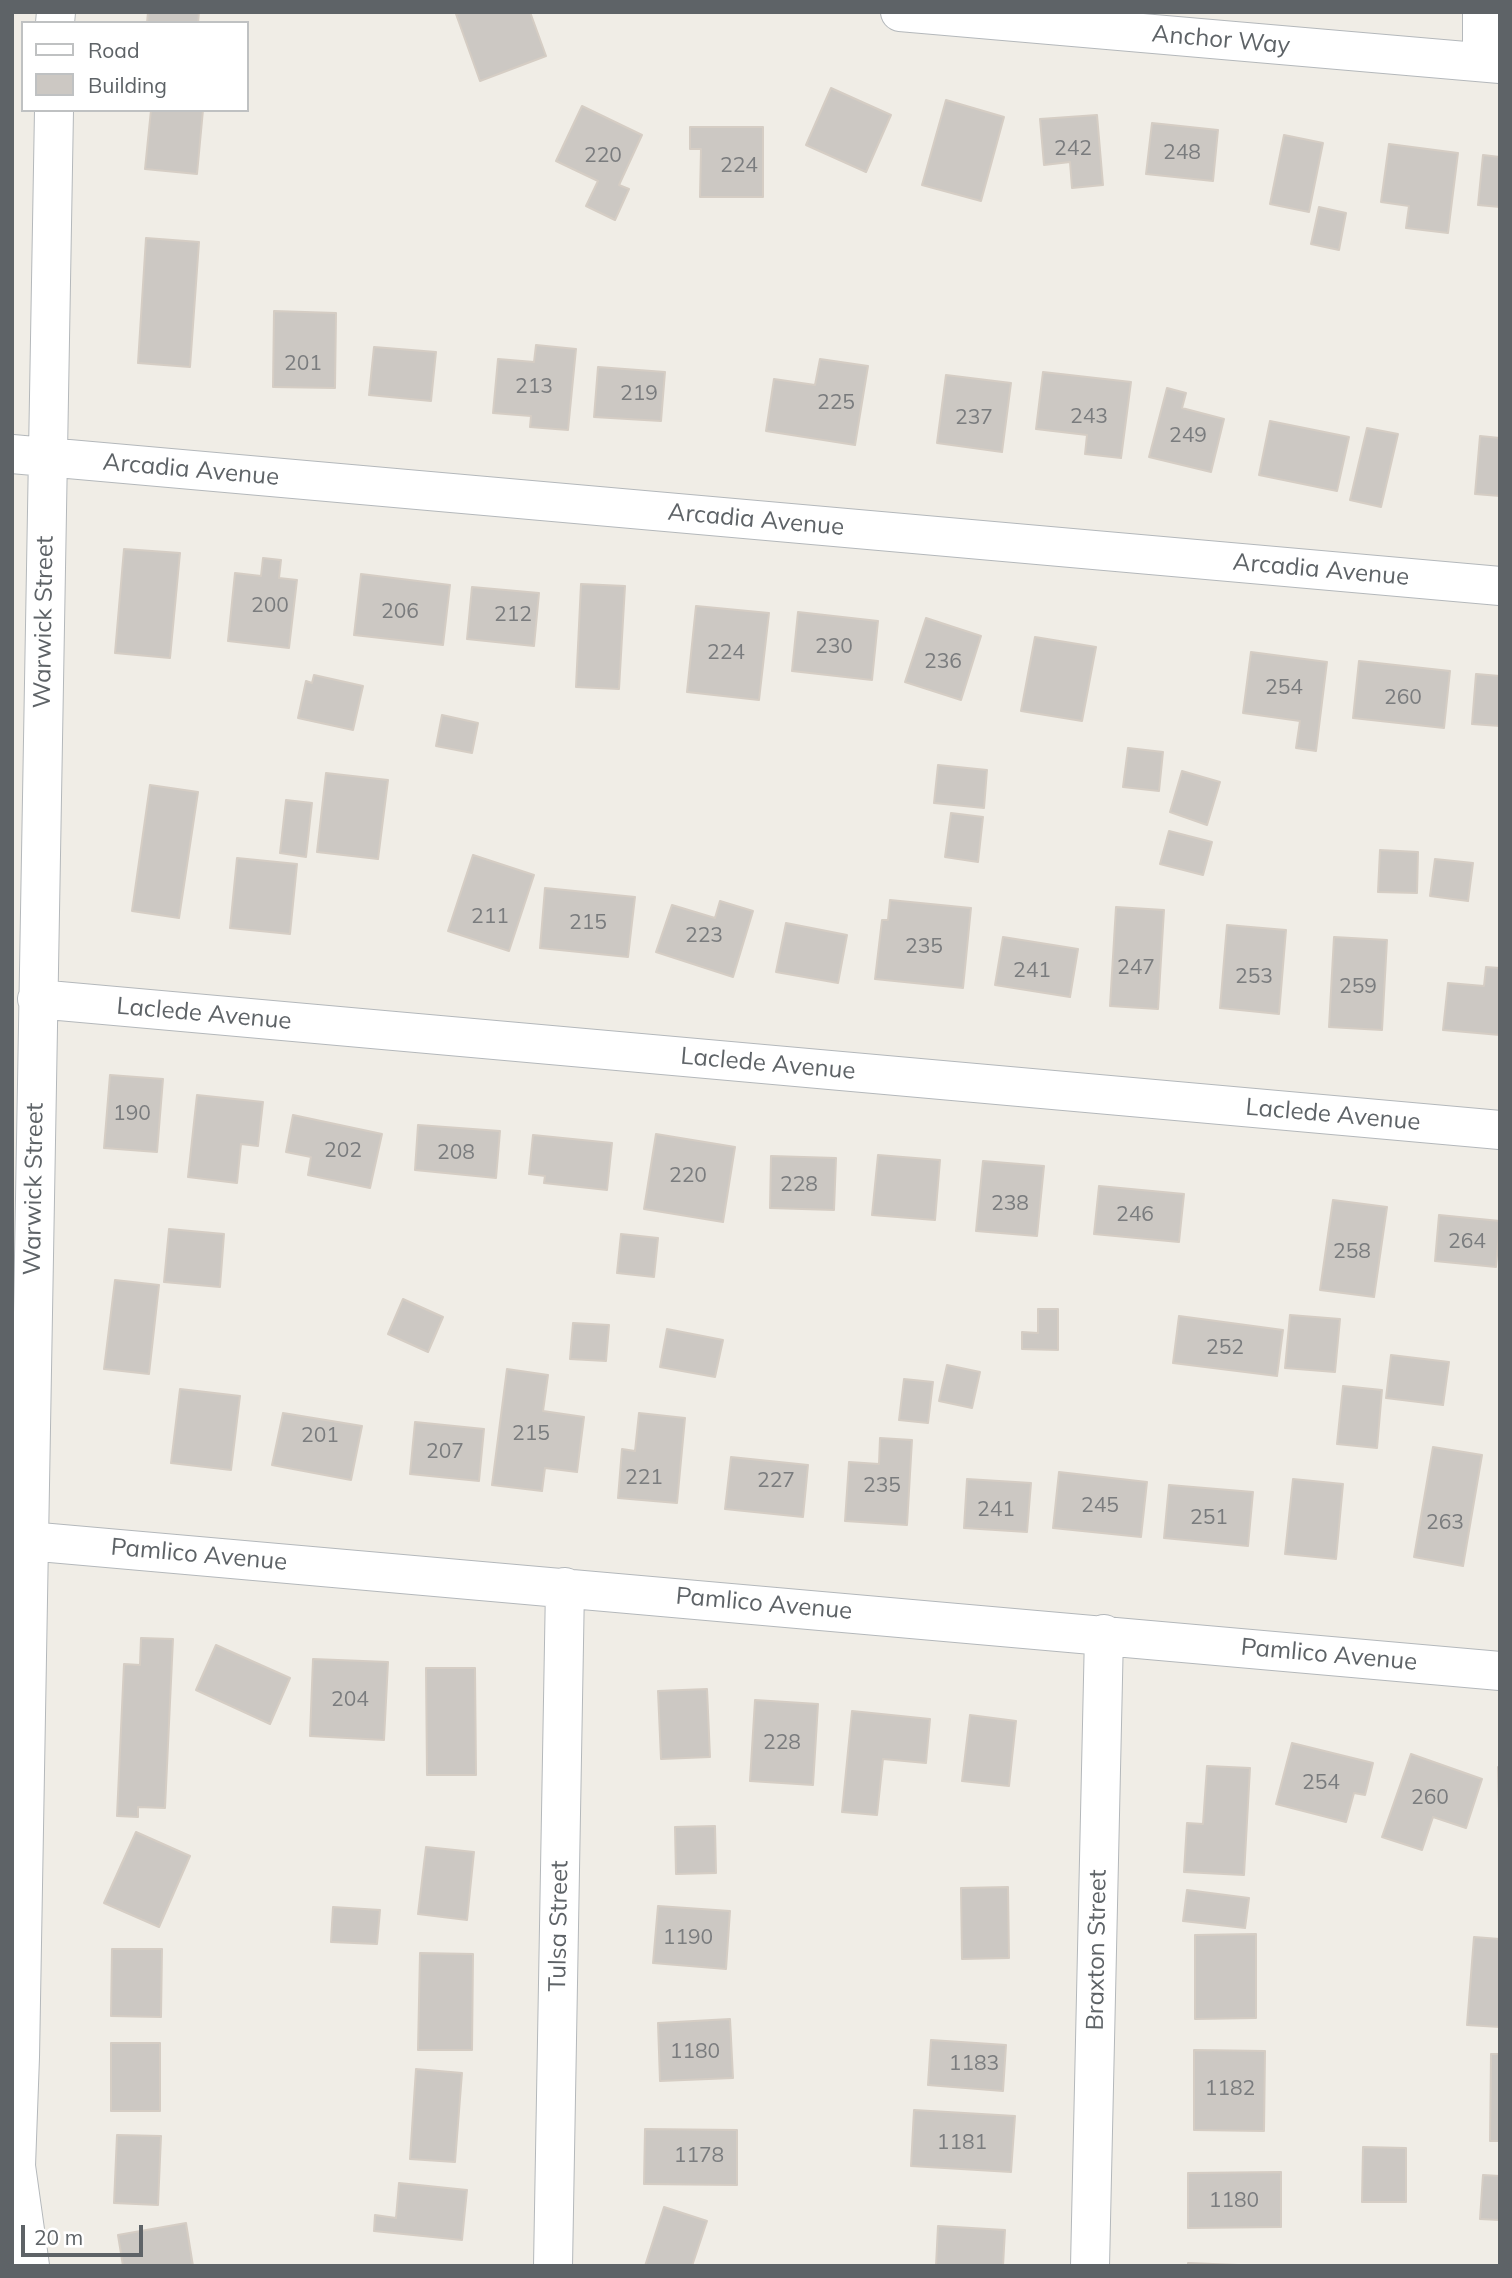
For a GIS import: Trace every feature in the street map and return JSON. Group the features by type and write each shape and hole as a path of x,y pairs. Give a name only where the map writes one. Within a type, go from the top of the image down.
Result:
{"street":[{"name":"Anchor Way","path":"900,12 1491,63"},
{"path":"1482,12 1491,63"},
{"name":"Warwick Street","path":"30,2266 16,2166 16,2054 37,999 30,456 54,112"},
{"name":"Arcadia Avenue","path":"30,456 1500,586"},
{"name":"Laclede Avenue","path":"37,999 1500,1130"},
{"name":"Pamlico Avenue","path":"28,1541 1500,1671"},
{"name":"Tulsa Street","path":"553,2266 565,1587"},
{"name":"Braxton Street","path":"1090,2266 1104,1634"}],"building":[{"path":"148,12 199,12 198,21 147,21"},
{"path":"530,12 546,56 480,81 456,14"},
{"path":"831,88 891,115 866,172 806,145"},
{"path":"946,100 1004,117 981,201 922,185"},
{"path":"582,106 642,135 619,185 629,189 615,220 586,206 598,181 556,161"},
{"path":"151,112 203,112 197,174 145,169"},
{"path":"1097,115 1103,185 1072,188 1070,162 1044,165 1040,119"},
{"path":"1152,123 1218,130 1213,181 1146,174"},
{"path":"690,127 763,127 763,197 700,197 701,149 690,149"},
{"path":"1284,135 1323,143 1309,212 1270,204"},
{"path":"1389,144 1458,153 1448,233 1406,228 1409,206 1381,202"},
{"path":"1483,155 1500,157 1500,207 1478,205"},
{"path":"1319,207 1346,213 1339,250 1311,244"},
{"path":"146,238 199,242 190,367 138,363"},
{"path":"274,311 336,313 335,388 273,387"},
{"path":"536,345 576,349 568,430 530,427 531,416 493,413 498,359 534,362"},
{"path":"374,347 436,352 431,401 369,395"},
{"path":"820,359 868,366 855,445 766,431 774,379 815,385"},
{"path":"598,367 665,372 661,421 594,417"},
{"path":"1043,372 1131,382 1121,458 1085,454 1087,435 1036,429"},
{"path":"946,375 1011,383 1002,452 937,443"},
{"path":"1167,388 1186,393 1182,408 1224,419 1211,472 1149,457"},
{"path":"1270,421 1349,437 1337,491 1259,475"},
{"path":"1367,428 1398,434 1381,507 1350,500"},
{"path":"1480,436 1500,438 1500,496 1475,494"},
{"path":"124,549 180,553 170,658 115,653"},
{"path":"263,558 281,560 279,578 297,580 289,648 228,641 235,573 261,576"},
{"path":"361,574 450,585 443,645 354,635"},
{"path":"581,584 625,586 619,689 576,687"},
{"path":"472,587 539,593 534,646 467,639"},
{"path":"696,606 769,613 759,700 687,692"},
{"path":"798,612 878,621 872,680 792,671"},
{"path":"926,618 981,636 961,700 905,682"},
{"path":"1035,637 1096,647 1082,721 1021,711"},
{"path":"1251,652 1327,662 1316,751 1296,748 1300,721 1243,713"},
{"path":"1359,661 1450,671 1444,728 1353,718"},
{"path":"1476,674 1500,676 1500,726 1472,724"},
{"path":"314,675 363,686 353,730 298,718 306,681 312,683"},
{"path":"442,715 478,723 472,753 436,746"},
{"path":"1128,748 1163,752 1159,791 1123,787"},
{"path":"938,765 987,770 984,808 934,803"},
{"path":"1182,771 1220,782 1207,825 1170,812"},
{"path":"326,773 388,780 378,859 317,852"},
{"path":"150,785 198,792 179,918 132,911"},
{"path":"286,800 312,803 306,857 280,853"},
{"path":"951,813 983,817 978,862 945,857"},
{"path":"1169,831 1212,842 1203,875 1160,864"},
{"path":"1380,850 1418,852 1417,893 1378,892"},
{"path":"473,855 534,875 509,951 448,931"},
{"path":"237,858 297,864 290,934 230,928"},
{"path":"1435,859 1473,863 1468,901 1430,896"},
{"path":"545,888 635,897 628,957 540,948"},
{"path":"890,900 971,908 963,988 875,979 882,920 888,920"},
{"path":"720,901 753,911 733,977 656,952 672,905 715,918"},
{"path":"1116,907 1164,910 1158,1009 1110,1006"},
{"path":"786,923 847,935 838,983 776,972"},
{"path":"1227,925 1286,930 1279,1014 1220,1008"},
{"path":"1003,937 1078,949 1070,997 995,985"},
{"path":"1334,937 1387,940 1382,1030 1329,1027"},
{"path":"1486,967 1500,968 1500,1035 1443,1030 1448,983 1484,986"},
{"path":"110,1075 163,1079 157,1152 104,1148"},
{"path":"197,1095 263,1102 258,1146 241,1144 237,1183 188,1177"},
{"path":"293,1115 382,1134 370,1188 308,1175 311,1157 286,1152"},
{"path":"418,1125 500,1131 496,1178 415,1170"},
{"path":"656,1134 735,1147 723,1222 644,1209"},
{"path":"533,1135 612,1143 607,1190 544,1183 545,1176 529,1174"},
{"path":"878,1155 940,1160 935,1220 872,1215"},
{"path":"771,1156 836,1158 834,1210 770,1208"},
{"path":"983,1161 1044,1166 1037,1236 976,1231"},
{"path":"1099,1186 1184,1194 1179,1242 1094,1234"},
{"path":"1333,1200 1387,1207 1374,1297 1320,1290"},
{"path":"1439,1215 1500,1221 1496,1267 1435,1261"},
{"path":"169,1229 224,1234 220,1287 164,1282"},
{"path":"621,1234 658,1238 654,1277 617,1273"},
{"path":"115,1280 159,1285 149,1374 104,1369"},
{"path":"403,1299 443,1317 428,1352 388,1334"},
{"path":"1038,1309 1058,1309 1058,1350 1022,1349 1022,1332 1038,1333"},
{"path":"1290,1315 1340,1319 1335,1372 1285,1368"},
{"path":"1179,1316 1283,1330 1277,1376 1173,1363"},
{"path":"573,1323 609,1325 606,1361 570,1359"},
{"path":"667,1329 723,1340 715,1377 660,1367"},
{"path":"1391,1355 1449,1362 1443,1405 1386,1398"},
{"path":"947,1365 980,1372 972,1408 939,1401"},
{"path":"507,1369 548,1375 543,1411 584,1417 577,1472 545,1468 542,1491 492,1485"},
{"path":"904,1379 933,1382 928,1423 899,1420"},
{"path":"1343,1386 1382,1390 1377,1448 1337,1444"},
{"path":"180,1389 240,1396 231,1470 171,1463"},
{"path":"283,1413 362,1426 351,1480 272,1465"},
{"path":"639,1413 685,1418 677,1503 618,1498 622,1449 635,1451"},
{"path":"415,1422 484,1429 479,1481 410,1474"},
{"path":"880,1438 912,1440 907,1525 845,1521 849,1462 879,1464"},
{"path":"1433,1447 1482,1455 1463,1566 1414,1557"},
{"path":"731,1457 808,1465 803,1517 725,1509"},
{"path":"1059,1472 1147,1482 1141,1537 1053,1528"},
{"path":"967,1479 1031,1483 1027,1532 964,1528"},
{"path":"1293,1479 1343,1484 1336,1559 1285,1554"},
{"path":"1169,1485 1253,1492 1248,1546 1164,1538"},
{"path":"141,1638 173,1639 165,1808 138,1807 138,1817 117,1816 124,1664 140,1665"},
{"path":"216,1645 290,1678 270,1724 196,1690"},
{"path":"313,1659 388,1662 384,1740 310,1736"},
{"path":"426,1668 475,1668 476,1775 427,1775"},
{"path":"707,1689 710,1757 661,1759 658,1691"},
{"path":"755,1700 818,1704 813,1785 750,1781"},
{"path":"852,1711 930,1719 926,1763 883,1759 877,1815 842,1812"},
{"path":"970,1715 1016,1721 1009,1786 962,1781"},
{"path":"1292,1743 1373,1763 1365,1795 1354,1793 1346,1822 1276,1804"},
{"path":"1411,1754 1482,1779 1466,1828 1433,1817 1422,1850 1382,1837"},
{"path":"1207,1766 1250,1768 1244,1875 1184,1872 1187,1823 1203,1824"},
{"path":"1498,1767 1500,1767 1500,1855"},
{"path":"715,1826 716,1873 676,1874 675,1827"},
{"path":"136,1832 190,1856 159,1927 104,1903"},
{"path":"426,1847 474,1852 467,1920 418,1914"},
{"path":"1008,1887 1009,1958 962,1959 961,1888"},
{"path":"1187,1890 1249,1898 1245,1928 1183,1921"},
{"path":"658,1906 730,1911 726,1969 653,1963"},
{"path":"333,1907 380,1910 377,1944 331,1942"},
{"path":"1256,1934 1256,2018 1195,2019 1195,1935"},
{"path":"1474,1937 1500,1939 1500,2027 1467,2025"},
{"path":"112,1949 162,1949 161,2017 111,2016"},
{"path":"420,1953 473,1954 472,2050 418,2050"},
{"path":"730,2019 733,2078 660,2081 658,2023"},
{"path":"931,2040 1006,2045 1003,2091 928,2085"},
{"path":"111,2043 160,2043 160,2111 111,2111"},
{"path":"1194,2050 1265,2051 1264,2131 1194,2130"},
{"path":"1491,2054 1500,2054 1500,2141 1490,2141"},
{"path":"416,2069 462,2073 455,2162 410,2159"},
{"path":"914,2110 1015,2116 1011,2172 911,2166"},
{"path":"645,2129 737,2130 737,2185 644,2184"},
{"path":"117,2135 161,2136 158,2205 114,2203"},
{"path":"1363,2147 1406,2148 1406,2202 1362,2202"},
{"path":"1281,2172 1281,2227 1188,2228 1188,2173"},
{"path":"1483,2175 1500,2176 1500,2220 1480,2219"},
{"path":"399,2183 467,2190 462,2240 374,2231 375,2215 396,2218"},
{"path":"664,2207 707,2221 692,2266 645,2266"},
{"path":"186,2223 193,2266 123,2266 118,2235"},
{"path":"938,2226 1005,2230 1003,2266 936,2266"},
{"path":"1188,2263 1238,2265 1238,2266 1188,2266"}]}
